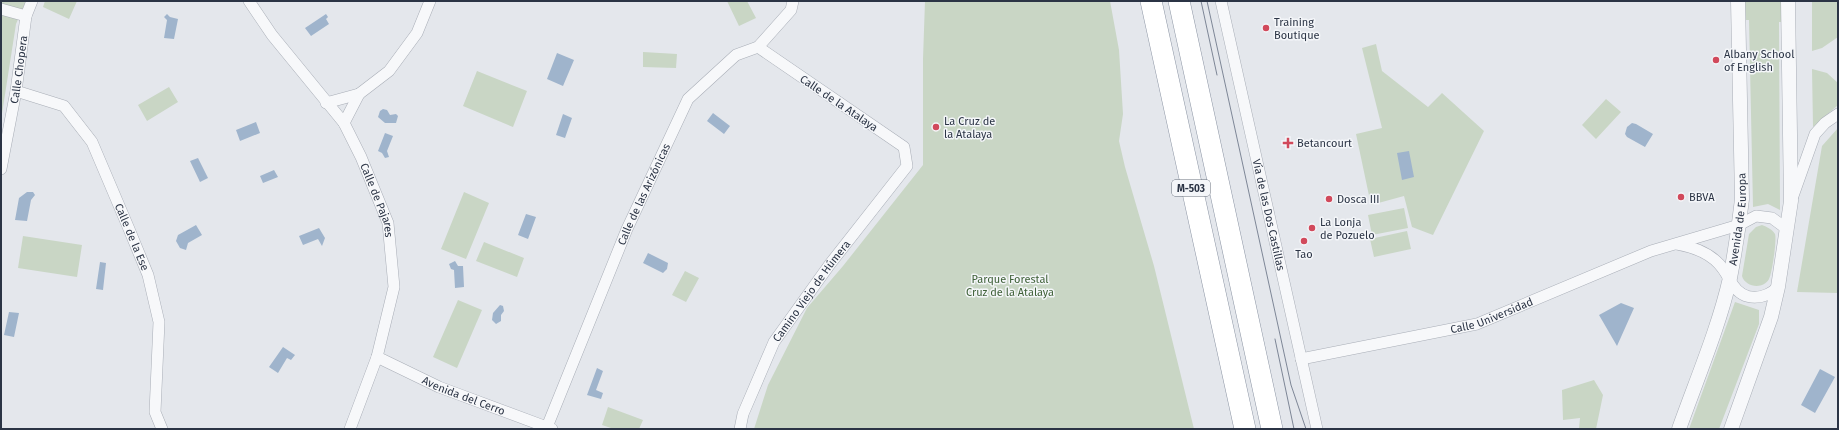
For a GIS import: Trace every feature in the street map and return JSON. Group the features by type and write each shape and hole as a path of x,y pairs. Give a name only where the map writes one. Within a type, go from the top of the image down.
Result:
{"highway":[{"name":"M-503","path":"1151,1 1245,429"},
{"name":"M-503","path":"1179,1 1272,429"}],"street":[{"name":"Calle Chopera","path":"1,169 16,91 26,16 32,1"},
{"name":"Calle de Pajares","path":"249,1 272,35 344,123 361,157 388,223 394,287 377,357 350,429"},
{"path":"326,102 359,94 389,71 417,33 430,1"},
{"name":"Calle de las Arizónicas","path":"550,428 627,229 688,99 736,55 758,47 791,10 793,1"},
{"name":"Vía de las Dos Castillas","path":"1221,1 1317,429"},
{"name":"Avenida de Europa","path":"1679,429 1730,278 1739,225 1742,199 1738,1"},
{"path":"1731,429 1771,317 1778,287 1791,201 1788,1"},
{"path":"1,9 26,16"},
{"name":"Calle de la Atalaya","path":"758,47 904,147 907,166"},
{"name":"Calle de la Ese","path":"16,91 64,106 92,142 148,275 159,322 155,412 162,429"},
{"path":"344,123 359,94"},
{"path":"1791,201 1815,134 1825,123 1838,114"},
{"name":"Camino Viejo de Húmera","path":"740,429 743,414 774,342 830,264 907,166"},
{"name":"Calle Universidad","path":"1301,359 1477,324 1624,262 1675,244 1739,225 1756,216 1766,216 1779,221 1787,229"},
{"path":"1675,244 1692,247 1704,253 1719,264 1740,292 1754,298 1765,296 1778,287"},
{"name":"Avenida del Cerro","path":"377,357 439,387 550,428"}],"green space":[{"path":"1,1 26,1 16,24 1,120"},
{"path":"45,1 77,1 69,19 43,7"},
{"path":"727,1 747,1 756,18 739,26"},
{"name":"Parque Forestal Cruz de la Atalaya","path":"925,1 1110,1 1119,50 1123,114 1119,141 1125,167 1154,266 1194,429 754,429 768,385 807,308 843,266 923,165 923,59"},
{"path":"1745,1 1784,1 1785,22 1779,22 1780,210 1768,204 1753,207 1749,20 1744,20"},
{"path":"1812,1 1838,1 1838,37 1822,48 1812,51"},
{"path":"1376,44 1382,71 1428,107 1442,93 1484,131 1433,235 1412,227 1404,196 1371,205 1356,134 1382,128 1362,48"},
{"path":"643,52 677,54 676,68 643,67"},
{"path":"1812,69 1827,73 1838,83 1838,105 1813,127"},
{"path":"477,71 527,91 513,127 463,106"},
{"path":"169,87 178,102 147,121 138,105"},
{"path":"1606,99 1621,112 1596,139 1582,125"},
{"path":"1838,128 1838,293 1797,292 1822,146"},
{"path":"464,192 489,203 466,259 441,249"},
{"path":"1404,208 1408,228 1372,235 1368,215"},
{"path":"1762,225 1771,229 1775,234 1774,256 1769,279 1763,285 1754,286 1747,283 1742,276 1749,234 1756,227"},
{"path":"1407,231 1411,249 1374,257 1370,239"},
{"path":"23,236 82,245 77,277 18,268"},
{"path":"484,242 524,258 517,277 476,261"},
{"path":"685,271 699,278 686,302 672,295"},
{"path":"458,300 482,310 457,368 433,357"},
{"path":"1735,302 1759,310 1759,324 1719,429 1689,429"},
{"path":"1594,380 1603,395 1596,429 1579,429 1580,418 1563,420 1562,390"},
{"path":"608,407 643,420 639,429 614,429 602,425"}],"water":[{"path":"167,14 170,17 178,19 174,39 164,38 167,20 164,17"},
{"path":"326,14 328,17 326,19 329,24 311,36 305,28"},
{"path":"557,53 574,60 563,86 547,79"},
{"path":"383,109 387,110 390,115 396,114 398,116 396,123 385,123 378,117 380,111"},
{"path":"713,113 730,126 724,134 707,121"},
{"path":"563,114 572,118 565,138 556,135"},
{"path":"256,122 260,133 240,141 236,130"},
{"path":"1632,123 1653,134 1645,147 1627,137 1625,134 1627,127"},
{"path":"385,133 393,136 387,151 389,157 385,158 382,153 378,151"},
{"path":"1409,151 1414,177 1402,180 1397,153"},
{"path":"198,158 208,178 200,182 190,161"},
{"path":"274,170 278,177 263,183 260,176"},
{"path":"27,192 33,192 35,195 31,200 27,221 15,220 19,198"},
{"path":"526,214 536,217 528,239 518,235"},
{"path":"196,225 202,235 188,243 186,250 180,248 176,241 178,235"},
{"path":"319,228 325,238 322,246 318,239 303,245 299,236"},
{"path":"648,253 668,263 667,269 663,273 643,263"},
{"path":"455,261 458,266 463,266 464,287 455,288 454,270 451,269 449,264"},
{"path":"100,262 106,263 103,290 96,289"},
{"path":"1621,303 1634,308 1617,346 1599,315"},
{"path":"500,305 503,306 504,311 501,315 501,321 496,324 492,320 493,313"},
{"path":"9,312 19,313 14,337 4,335"},
{"path":"283,347 295,355 291,360 287,358 278,373 269,367"},
{"path":"597,368 603,371 596,390 603,393 601,399 587,395"},
{"path":"1820,369 1835,377 1815,413 1801,405"}],"tram line":[{"path":"1201,1 1217,75"},
{"path":"1207,1 1291,385 1306,429"},
{"path":"1275,339 1294,429"}],"place":[{"name":"Training Boutique","path":"1266,28"},
{"name":"Albany School of English","path":"1716,60"},
{"name":"La Cruz de la Atalaya","path":"936,127"},
{"name":"Betancourt","path":"1288,143"},
{"name":"BBVA","path":"1681,197"},
{"name":"Dosca III","path":"1329,199"},
{"name":"La Lonja de Pozuelo","path":"1312,228"},
{"name":"Tao","path":"1304,241"}]}
